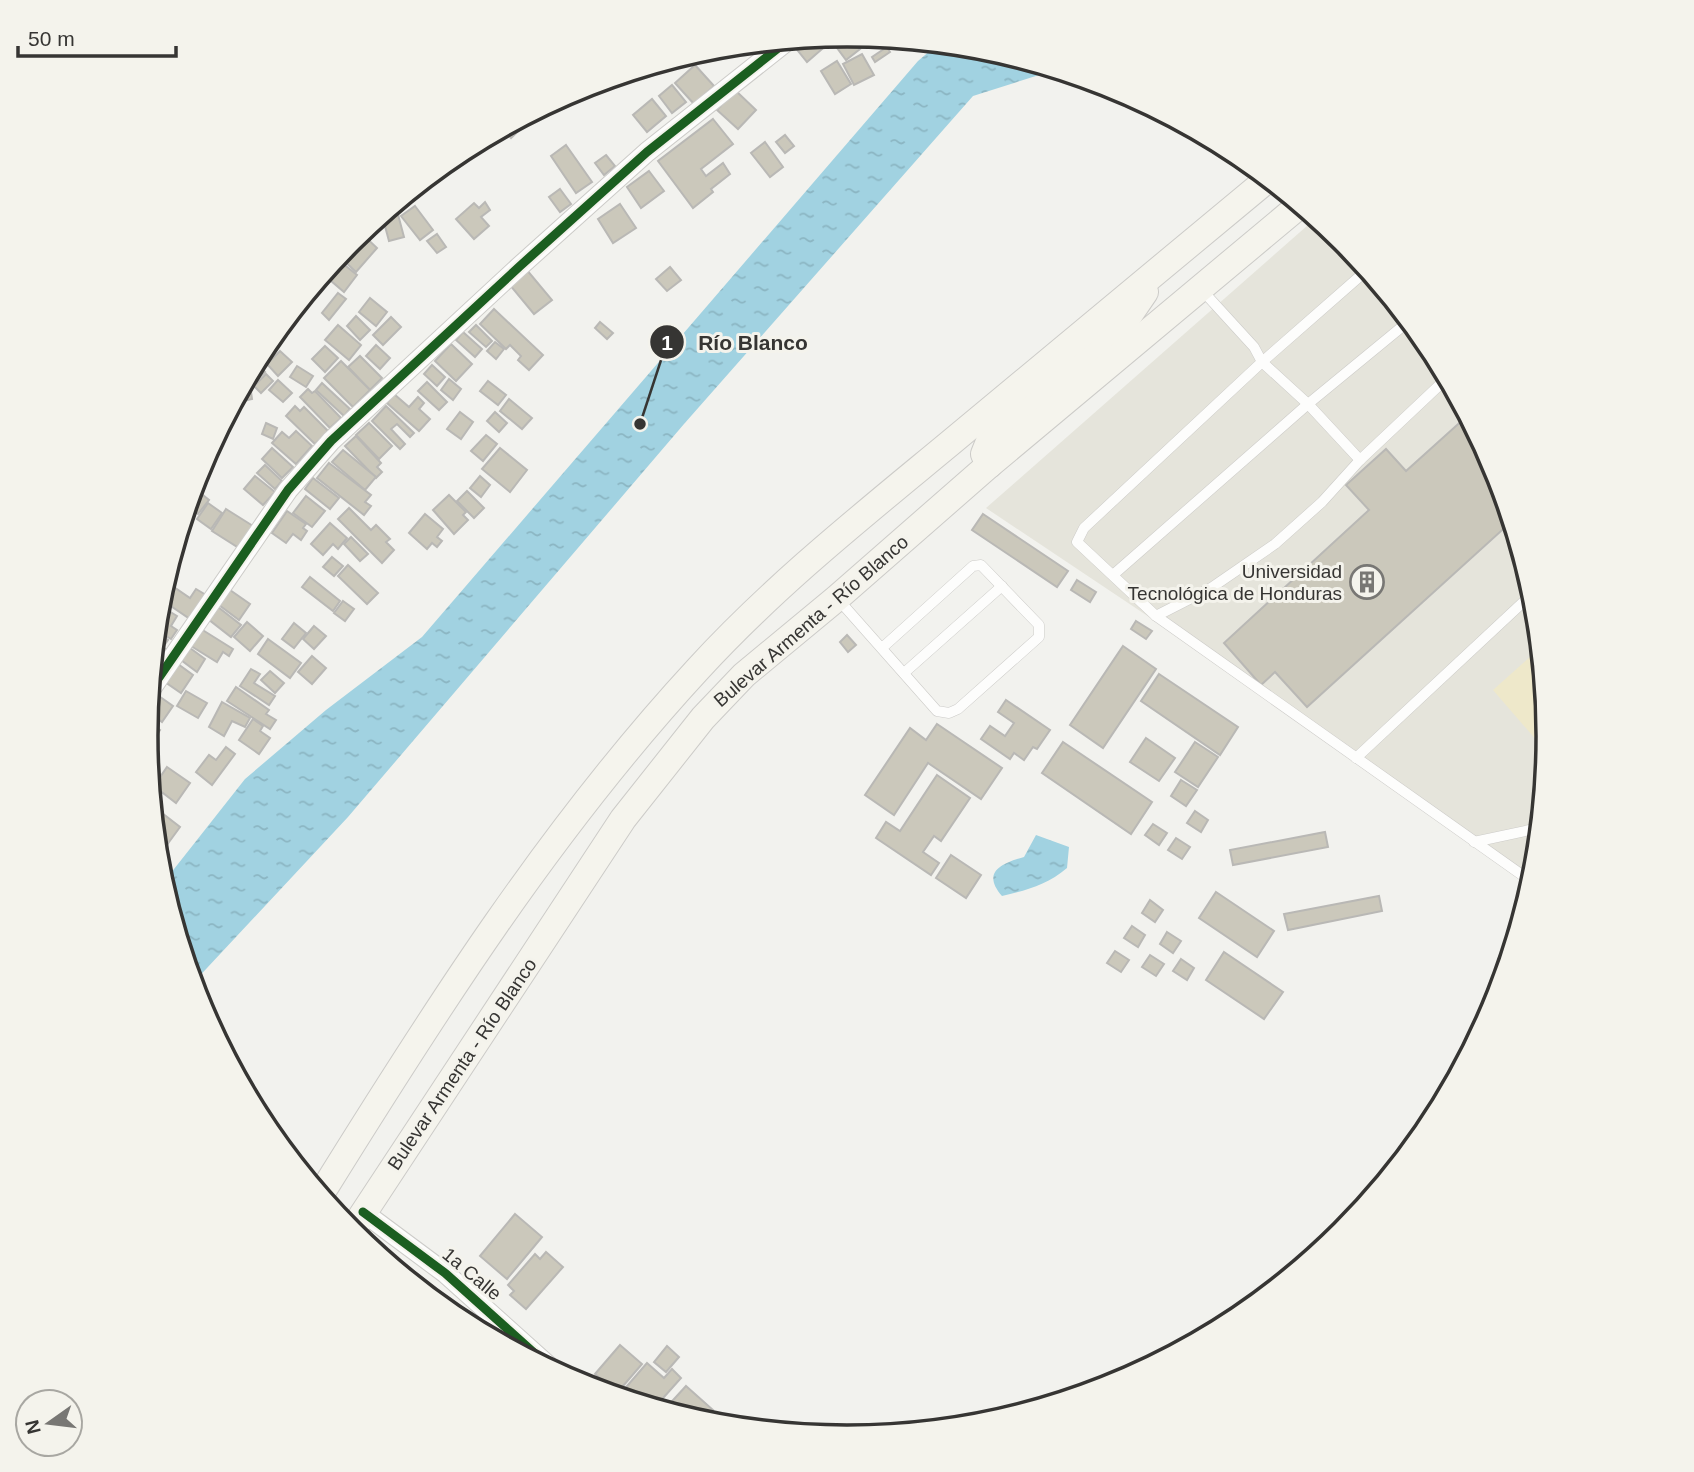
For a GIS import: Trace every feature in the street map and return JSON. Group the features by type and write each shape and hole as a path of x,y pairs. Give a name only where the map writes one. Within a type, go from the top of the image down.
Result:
{"main road":[{"name":"Bulevar Armenta - Río Blanco","path":"326,1186 465,970 531,874 644,730 699,668 804,565 1260,186"},
{"name":"Bulevar Armenta - Río Blanco","path":"354,1216 623,819 703,718 744,675 989,465 1293,211"},
{"path":"989,465 984,454 988,444 1001,428 1117,333 1159,270"}],"street":[{"path":"162,674 288,490 331,441 646,152 774,52"},
{"name":"1a Calle","path":"366,1228 445,1273 526,1345"},
{"path":"471,1313 479,1302"}],"lane":[{"path":"1360,276 1262,362 1084,528 1077,542 1156,617 1522,874"},
{"path":"1200,288 1254,347 1262,362 1308,404 1360,460"},
{"path":"1113,575 1308,404 1401,328"},
{"path":"1156,617 1211,588 1275,544 1322,502 1360,460 1439,385"},
{"path":"837,598 937,710 949,713 958,709 999,673 1039,637 1041,631 1040,625 981,565 973,566 882,648"},
{"path":"904,673 1002,586"},
{"path":"1356,758 1523,602"},
{"path":"1474,842 1529,830"}],"shaded area":[{"path":"1308,225 1365,282 1420,353 1465,431 1499,515 1523,602 1534,691 1534,781 1521,877 1381,772 986,508"},
{"path":"1531,656 1536,740 1493,690"}],"water":[{"path":"928,52 937,53 981,60 1039,75 973,96 684,424 348,817 201,974 172,872 245,779 326,710 422,637"},
{"path":"1036,835 1069,847 1067,868 1044,883 1002,896 993,881 994,875 1008,862 1024,857"}],"building":[{"path":"837,47 859,48 860,49 846,60"},
{"path":"823,48 807,62 797,49"},
{"path":"884,49 890,52 875,62 872,57"},
{"path":"862,54 874,75 854,85 843,64"},
{"path":"837,61 851,84 835,94 821,71"},
{"path":"695,65 714,86 694,104 675,83"},
{"path":"672,85 686,102 672,113 659,96"},
{"path":"735,90 756,110 738,129 717,110"},
{"path":"652,99 666,116 647,132 633,115"},
{"path":"713,119 733,144 701,169 706,176 723,163 730,174 693,208 658,161"},
{"path":"785,135 794,146 785,153 776,142"},
{"path":"765,142 783,167 770,177 751,153"},
{"path":"566,145 592,182 576,193 551,156"},
{"path":"606,155 615,166 604,175 595,163"},
{"path":"649,171 664,191 641,208 627,187"},
{"path":"560,189 571,204 560,212 549,197"},
{"path":"485,202 490,210 481,217 489,226 474,239 456,219 474,203 479,208"},
{"path":"620,204 636,228 613,243 598,219"},
{"path":"415,206 433,230 420,240 401,216"},
{"path":"398,214 404,237 389,241 385,226"},
{"path":"437,234 446,247 437,253 427,241"},
{"path":"369,241 377,248 356,272 347,263"},
{"path":"345,265 357,275 344,292 330,280"},
{"path":"670,267 681,280 667,291 656,279"},
{"path":"526,269 552,300 534,314 509,284"},
{"path":"338,293 346,299 329,320 322,313"},
{"path":"370,298 387,312 376,326 359,312"},
{"path":"494,309 543,355 529,370 518,360 521,356 510,345 506,349 480,324"},
{"path":"356,316 370,330 360,340 347,326"},
{"path":"391,317 401,327 383,345 373,335"},
{"path":"600,322 613,333 607,339 595,328"},
{"path":"338,325 361,345 349,360 325,340"},
{"path":"476,325 492,341 486,347 469,332"},
{"path":"463,332 482,349 475,357 456,340"},
{"path":"495,342 504,349 496,359 487,351"},
{"path":"451,344 472,364 456,381 435,361"},
{"path":"376,345 390,358 380,369 366,356"},
{"path":"325,346 338,358 325,372 312,359"},
{"path":"280,351 292,362 278,376 268,363"},
{"path":"360,356 382,378 370,390 348,367"},
{"path":"341,361 370,390 353,407 324,378"},
{"path":"432,365 445,377 437,386 424,374"},
{"path":"297,366 313,376 306,387 290,377"},
{"path":"266,374 273,381 261,393 255,385"},
{"path":"449,379 461,389 453,400 441,390"},
{"path":"278,380 292,393 283,402 269,390"},
{"path":"488,381 506,395 498,405 480,391"},
{"path":"427,382 447,402 439,410 418,391"},
{"path":"322,383 350,409 344,416 316,390"},
{"path":"308,389 312,393 315,391 341,418 330,428 300,397"},
{"path":"394,394 409,407 418,397 424,403 419,409 430,419 419,431 387,403"},
{"path":"509,399 532,418 522,429 500,411"},
{"path":"295,406 300,411 304,407 328,431 315,444 286,416"},
{"path":"386,406 414,433 410,437 397,424 391,429 405,444 400,449 372,421"},
{"path":"460,412 473,422 461,439 447,429"},
{"path":"495,412 507,423 499,432 487,421"},
{"name":"Universidad Tecnológica de Honduras","path":"1460,422 1483,472 1503,529 1307,707 1275,672 1261,685 1224,643 1369,510 1346,485 1386,449 1406,471"},
{"path":"266,423 277,428 273,439 262,434"},
{"path":"369,423 392,446 379,459 356,435"},
{"path":"296,431 312,446 296,464 272,443 282,432 289,438"},
{"path":"486,435 497,444 483,461 471,451"},
{"path":"356,436 381,463 377,467 382,472 376,478 345,446"},
{"path":"272,448 293,467 282,478 262,459"},
{"path":"500,448 527,470 510,492 482,469"},
{"path":"343,450 376,477 365,490 332,462"},
{"path":"329,463 371,495 365,502 371,506 364,515 317,478"},
{"path":"265,465 282,481 275,489 257,473"},
{"path":"255,476 275,492 263,505 244,489"},
{"path":"480,476 490,485 481,497 470,488"},
{"path":"313,478 339,498 330,509 305,489"},
{"path":"467,491 484,508 474,518 457,501"},
{"path":"203,495 209,500 198,514 196,513"},
{"path":"449,495 466,512 463,515 468,520 454,534 433,510"},
{"path":"306,496 325,511 312,527 293,513"},
{"path":"208,503 222,513 211,529 197,519"},
{"path":"349,508 371,530 376,525 390,539 386,542 394,550 382,563 338,519"},
{"path":"226,509 253,526 239,548 212,531"},
{"path":"287,511 306,524 303,528 307,531 301,540 293,534 286,543 272,533"},
{"path":"425,514 443,529 437,537 442,541 437,547 432,543 427,549 409,533"},
{"path":"983,514 1068,571 1057,587 972,530"},
{"path":"330,523 347,538 338,549 333,544 323,555 311,544"},
{"path":"351,537 368,554 360,561 344,544"},
{"path":"332,557 343,566 334,576 323,567"},
{"path":"348,565 378,593 367,604 338,576"},
{"path":"310,577 340,601 333,611 302,587"},
{"path":"1077,580 1096,592 1090,602 1071,590"},
{"path":"175,587 190,598 196,589 206,595 190,619 170,606"},
{"path":"230,590 250,604 239,620 219,605"},
{"path":"343,601 354,609 345,621 334,613"},
{"path":"218,607 241,625 231,637 208,619"},
{"path":"170,611 177,616 171,626 177,630 171,639 166,636"},
{"path":"1136,621 1152,631 1146,639 1131,629"},
{"path":"247,622 263,636 250,651 234,637"},
{"path":"294,623 306,633 294,648 282,639"},
{"path":"314,626 326,636 314,649 303,639"},
{"path":"201,629 233,649 229,656 223,652 217,662 191,646"},
{"path":"847,635 856,645 848,652 840,642"},
{"path":"268,639 301,663 290,678 258,654"},
{"path":"1123,646 1156,669 1103,748 1070,725"},
{"path":"190,648 205,659 197,672 181,660"},
{"path":"312,656 326,668 312,684 298,672"},
{"path":"178,664 193,675 181,693 165,682"},
{"path":"251,669 260,674 254,683 275,696 269,705 240,686"},
{"path":"270,671 284,683 275,693 261,680"},
{"path":"1159,674 1238,727 1220,755 1141,701"},
{"path":"236,687 269,710 266,714 276,720 270,729 227,701"},
{"path":"186,691 207,703 198,718 177,706"},
{"path":"160,697 173,706 162,722 159,719"},
{"path":"1006,700 1050,730 1037,749 1033,747 1024,760 1014,753 1010,759 981,739 990,726 1005,736 1014,723 998,712"},
{"path":"222,702 250,718 245,727 232,721 224,736 209,727"},
{"path":"253,719 263,726 260,731 270,738 259,754 239,740"},
{"path":"937,724 1002,768 981,799 928,763 894,815 865,795 910,728 926,740"},
{"path":"1146,738 1175,758 1159,781 1130,762"},
{"path":"1063,742 1152,802 1131,834 1042,773"},
{"path":"1195,742 1218,757 1198,787 1175,772"},
{"path":"226,747 235,754 212,785 196,772 209,755 216,760"},
{"path":"167,767 190,783 176,803 161,791 160,777"},
{"path":"937,775 970,798 941,841 934,836 923,852 939,863 931,875 876,838 886,822 900,831"},
{"path":"1181,780 1197,790 1186,806 1171,796"},
{"path":"1195,811 1208,820 1201,832 1187,823"},
{"path":"163,814 180,827 167,845"},
{"path":"1153,824 1167,833 1159,845 1145,835"},
{"path":"1325,832 1328,847 1233,865 1230,850"},
{"path":"1176,838 1190,847 1182,859 1168,850"},
{"path":"951,855 981,875 966,898 936,878"},
{"path":"1216,892 1274,931 1257,957 1199,918"},
{"path":"1379,896 1382,911 1288,930 1284,914"},
{"path":"1150,900 1163,910 1155,922 1142,913"},
{"path":"1132,926 1145,935 1138,947 1124,938"},
{"path":"1167,932 1181,941 1173,953 1160,944"},
{"path":"1115,951 1129,960 1121,972 1107,963"},
{"path":"1224,952 1283,992 1264,1019 1206,980"},
{"path":"1150,955 1164,964 1156,976 1142,967"},
{"path":"1181,959 1194,968 1187,980 1173,971"},
{"path":"515,1214 542,1237 507,1279 480,1256"},
{"path":"546,1252 563,1267 526,1309 510,1295 514,1291 508,1285 535,1254 540,1259"},
{"path":"620,1345 642,1364 622,1387 595,1374"},
{"path":"667,1346 679,1357 666,1372 654,1362"},
{"path":"647,1363 664,1378 672,1369 681,1378 662,1399 625,1388"},
{"path":"686,1386 713,1410 712,1412 672,1402"}],"cycle path":[{"path":"162,674 288,490 331,441 647,152 774,52"},
{"path":"363,1212 445,1273 524,1344"}],"place":[{"name":"Río Blanco","path":"640,424"},
{"name":"Universidad Tecnológica de Honduras","path":"1367,582"}]}
